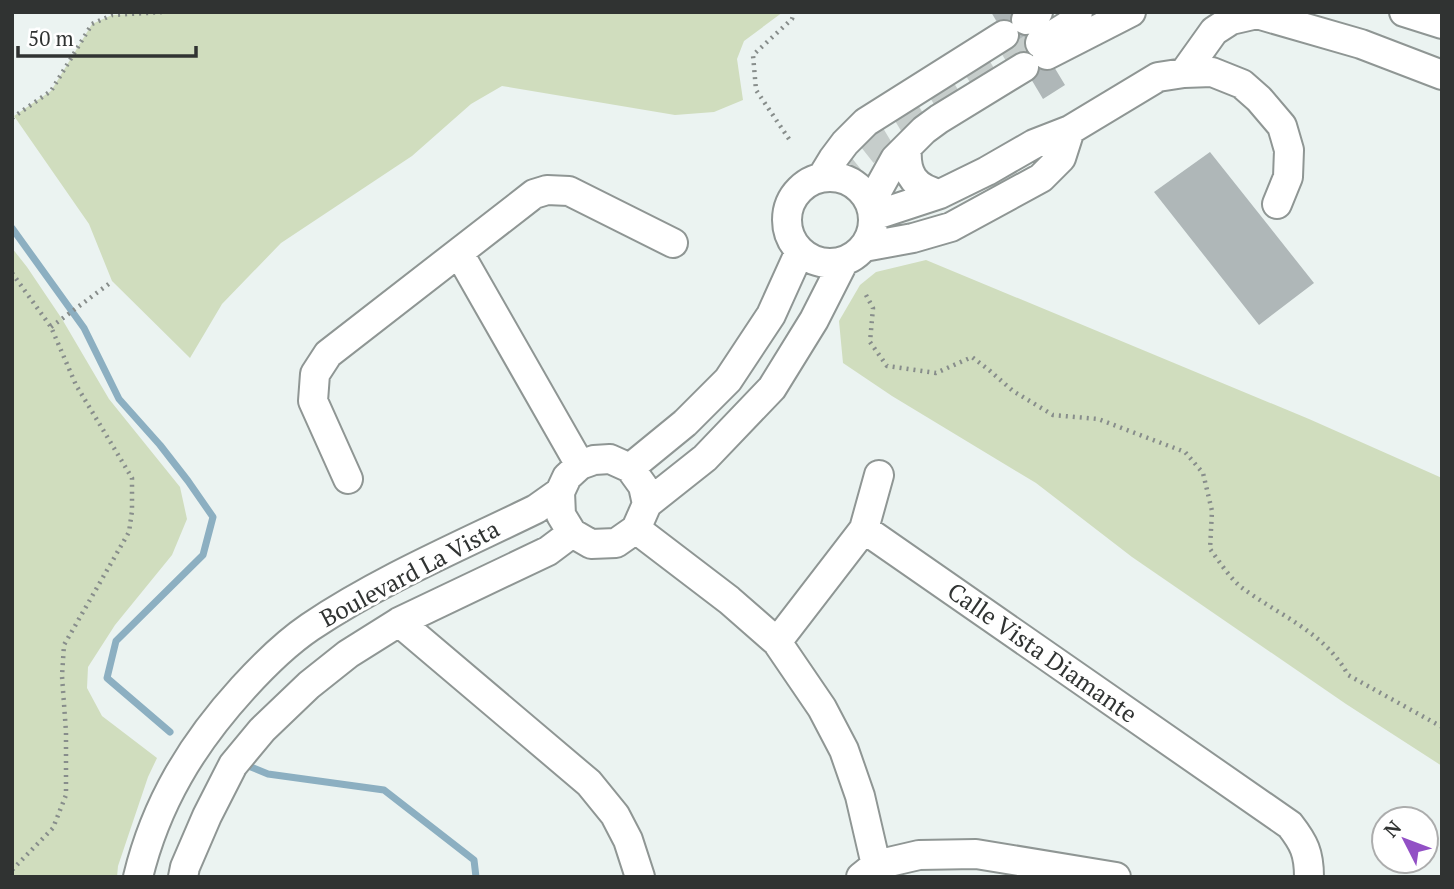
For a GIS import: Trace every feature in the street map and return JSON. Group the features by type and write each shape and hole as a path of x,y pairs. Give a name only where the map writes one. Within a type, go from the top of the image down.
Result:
{"street":[{"path":"822,177 845,143 866,122 1030,39 1069,25 1078,12"},
{"path":"1116,877 976,854 919,855 869,871 860,796 844,750 822,708 777,642 642,516 643,486 630,468 610,459 594,460 580,465 567,477 560,492 561,515 572,533 591,544 616,543 642,516 705,458 772,388 854,254 872,232 872,210 895,159 924,130 1030,39 1131,12"},
{"path":"1404,12 1442,24"},
{"path":"1184,73 1214,31 1231,20 1257,14 1361,44 1442,75"},
{"path":"872,210 940,194 1034,144 1070,130 1158,77 1212,72 1242,84 1282,126 1289,149 1288,177 1278,204"},
{"path":"872,210 859,187 842,178 822,177 805,185 792,199 787,217 790,235 800,251 820,262 951,227 1041,178 1061,159 1070,130"},
{"path":"907,148 909,174 917,184 940,194"},
{"path":"348,479 313,401 316,374 328,354 534,194 547,190 569,191 673,243"},
{"path":"630,468 685,423 728,380 771,315 800,251"},
{"path":"459,253 580,465"},
{"path":"777,642 864,529 879,475"},
{"name":"Boulevard La Vista","path":"138,877 164,801 188,757 223,710 264,666 308,628 371,590 536,509 560,492"},
{"name":"Calle Vista Diamante","path":"864,529 1290,825 1303,841 1309,860 1309,877"},
{"name":"Boulevard La Vista","path":"183,877 207,816 233,765 262,730 309,685 348,654 398,622 548,551 572,533"},
{"path":"398,622 589,783 615,815 628,840 640,877"}],"path":[{"path":"12,118 51,91 92,24 111,15 163,12"},
{"path":"789,139 756,90 753,55 792,19 794,12"},
{"path":"12,273 51,327 76,385 132,478 129,533 64,645 62,676 66,732 66,795 52,828 12,870"},
{"path":"51,327 110,283"},
{"path":"866,295 873,308 870,342 887,366 936,373 972,357 1013,391 1053,415 1098,419 1185,452 1203,473 1212,511 1210,549 1238,585 1301,625 1340,660 1348,675 1442,727"}],"green space":[{"path":"163,12 783,12 744,41 737,59 743,100 714,112 675,115 502,86 471,104 412,156 281,243 222,304 190,358 112,281 89,224 14,116 51,91 92,24 112,15"},
{"path":"12,248 62,319 109,399 180,487 187,519 172,555 115,625 88,667 87,688 102,716 157,758 118,866 117,877 12,877"},
{"path":"926,260 1309,419 1442,478 1442,766 1346,704 1132,557 1036,483 892,396 843,363 839,321 860,285 876,272"}],"building":[{"path":"991,12 1021,12 1065,85 1043,99"},
{"path":"1210,152 1314,283 1259,325 1154,192"}],"waterway":[{"path":"12,228 84,328 119,399 160,445 213,517 203,555 116,641 107,678 170,732"},
{"path":"246,765 268,774 384,790 474,860 476,877"}],"tunnel":[{"path":"832,178 885,136 1040,43"}]}
